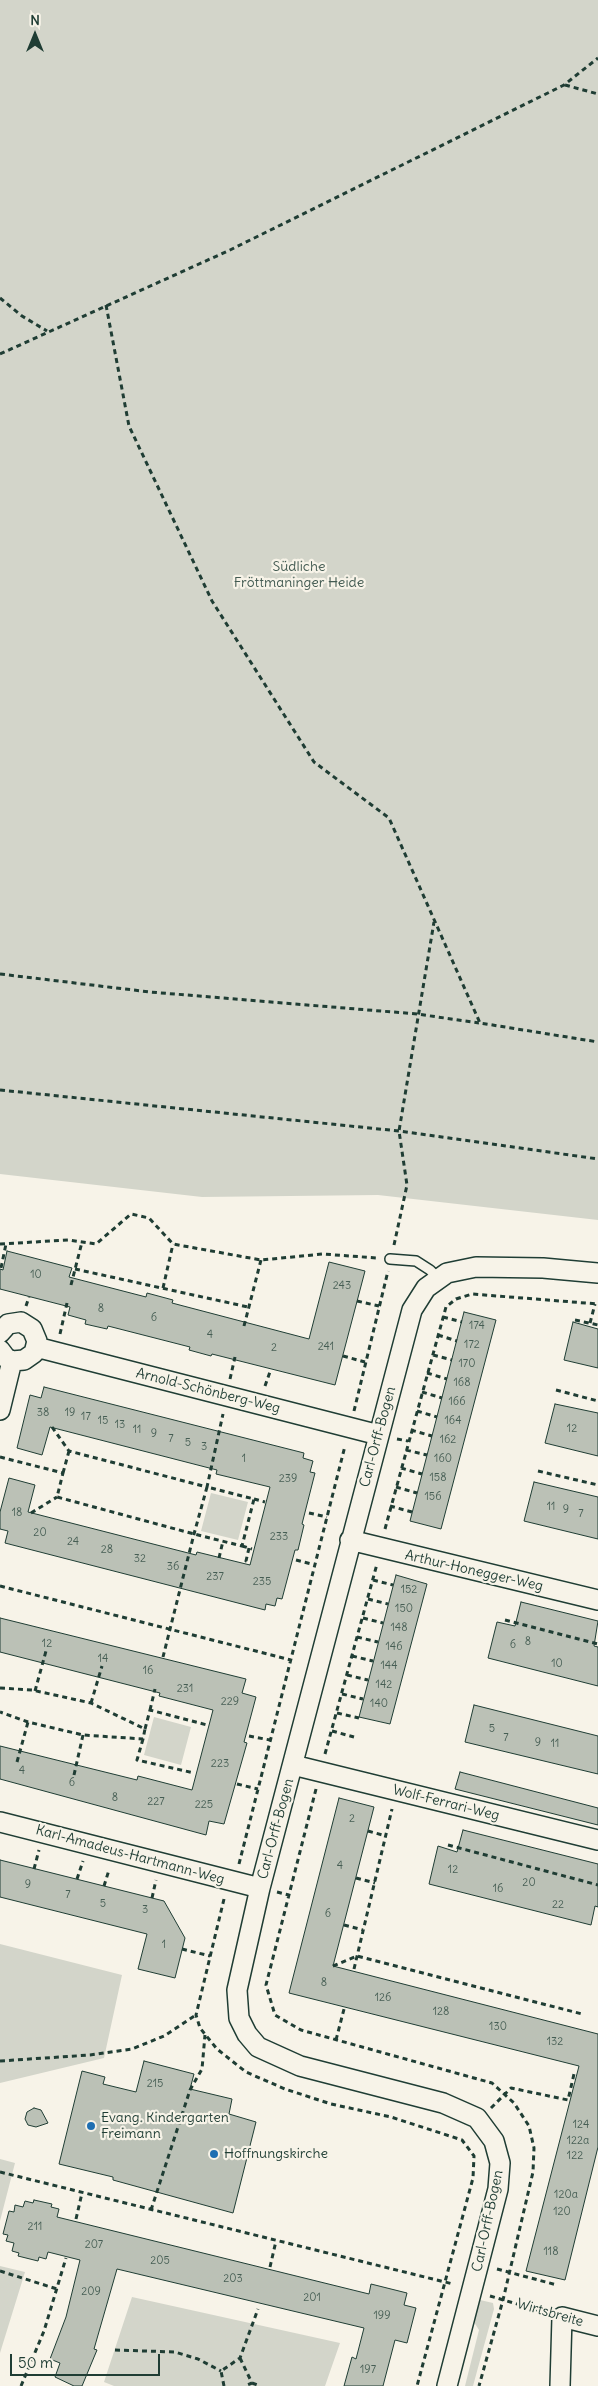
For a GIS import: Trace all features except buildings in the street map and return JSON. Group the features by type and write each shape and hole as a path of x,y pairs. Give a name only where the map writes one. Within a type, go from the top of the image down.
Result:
{"street":[{"name":"Carl-Orff-Bogen","path":"447,2386 498,2189 500,2163 494,2140 477,2118 443,2103 300,2066 258,2047 247,2034 239,2018 237,1990 260,1888 412,1310 426,1288 447,1273 476,1267 543,1268 598,1273"},
{"path":"0,1333 8,1324 14,1322 27,1325 36,1334 36,1347 30,1357 18,1361 6,1355 0,1410"},
{"name":"Arnold-Schönberg-Weg","path":"36,1347 379,1435"},
{"name":"Arthur-Honegger-Weg","path":"350,1540 598,1600"},
{"name":"Wolf-Ferrari-Weg","path":"293,1765 598,1840"},
{"name":"Karl-Amadeus-Hartmann-Weg","path":"0,1822 234,1883 260,1888"},
{"path":"560,2386 562,2317"},
{"name":"Wirtsbreite","path":"562,2317 598,2326"}],"lane":[{"path":"390,1259 416,1260 439,1279"}],"path":[{"path":"0,354 230,250 564,85 598,58"},
{"path":"564,85 598,94"},
{"path":"0,298 22,316 48,332"},
{"path":"106,305 129,426 212,601 314,762 389,818 480,1023"},
{"name":"Carl-Orff-Bogen","path":"418,2386 473,2178 474,2156 462,2140 391,2117 331,2104 285,2089 246,2072 217,2049 200,2028 196,2015 224,1897 234,1883 291,1660 350,1427 407,1185 399,1131 417,1014 434,922"},
{"path":"0,974 150,992 417,1014 598,1042"},
{"path":"0,1090 399,1131 598,1159"},
{"path":"0,1244 68,1240 96,1244 131,1214 149,1218 173,1244 261,1260 324,1254 390,1259"},
{"path":"71,1284 82,1242"},
{"path":"1,1268 6,1244"},
{"path":"162,1288 173,1244"},
{"path":"244,1326 261,1260"},
{"path":"76,1269 248,1307"},
{"path":"479,2386 503,2300 533,2172 534,2148 529,2126 514,2103 492,2083 301,2030 275,2015 266,1985 320,1772 373,1580 390,1506 446,1307 456,1299 472,1294 597,1304 590,1323"},
{"path":"357,1301 379,1306"},
{"path":"56,1352 67,1303"},
{"path":"443,1317 462,1322"},
{"path":"575,1320 598,1325"},
{"path":"438,1335 457,1341"},
{"path":"433,1355 452,1360"},
{"path":"343,1356 365,1362"},
{"path":"265,1387 270,1369"},
{"path":"428,1373 447,1379"},
{"path":"556,1390 598,1401"},
{"path":"422,1392 442,1398"},
{"path":"163,1657 207,1487 227,1395"},
{"path":"417,1412 437,1417"},
{"path":"52,1428 68,1451 264,1502"},
{"path":"411,1430 432,1436"},
{"path":"406,1450 427,1454"},
{"path":"31,1513 57,1497 68,1451"},
{"path":"0,1457 63,1473"},
{"path":"401,1468 422,1474"},
{"path":"538,1471 598,1485"},
{"path":"396,1487 418,1493"},
{"path":"57,1497 251,1549 246,1561 250,1562"},
{"path":"242,1546 254,1499"},
{"path":"390,1506 412,1512"},
{"path":"309,1513 327,1517"},
{"path":"220,1558 224,1541"},
{"path":"296,1560 315,1565"},
{"path":"373,1580 393,1585"},
{"path":"0,1586 291,1660"},
{"path":"368,1599 388,1604"},
{"path":"362,1618 383,1623"},
{"path":"505,1620 598,1644"},
{"path":"357,1637 378,1642"},
{"path":"36,1691 46,1651"},
{"path":"352,1656 373,1661"},
{"path":"91,1703 102,1666"},
{"path":"347,1675 368,1680"},
{"path":"0,1688 36,1691 91,1703 145,1729"},
{"path":"155,1689 137,1760 194,1774"},
{"path":"342,1694 363,1699"},
{"path":"150,1710 207,1725"},
{"path":"0,1712 28,1722 83,1735 143,1739"},
{"path":"337,1713 358,1718"},
{"path":"17,1762 28,1722"},
{"path":"332,1731 354,1737"},
{"path":"74,1776 83,1735"},
{"path":"249,1736 270,1740"},
{"path":"237,1784 258,1789"},
{"path":"354,1969 397,1791"},
{"path":"368,1831 386,1836"},
{"path":"448,1845 598,1885"},
{"path":"34,1869 39,1850"},
{"path":"77,1879 83,1861"},
{"path":"104,1886 109,1868"},
{"path":"356,1878 375,1883"},
{"path":"152,1898 156,1880"},
{"path":"344,1925 363,1930"},
{"path":"182,1949 210,1956"},
{"path":"333,1966 357,1956 582,2014"},
{"path":"336,2040 344,2009"},
{"path":"0,2061 90,2055 132,2049 164,2036 196,2015"},
{"path":"151,2210 190,2090 202,2069 205,2034"},
{"path":"480,2122 510,2088 568,2100 574,2074"},
{"path":"0,2172 444,2282"},
{"path":"76,2219 82,2193"},
{"path":"270,2267 276,2241"},
{"path":"21,2386 44,2331 66,2258"},
{"path":"0,2271 57,2289"},
{"path":"509,2272 556,2285"},
{"name":"Wirtsbreite","path":"503,2300 562,2317"},
{"path":"221,2371 240,2358 258,2308"},
{"path":"115,2350 175,2352 198,2359 221,2371"},
{"path":"240,2358 252,2383"},
{"path":"221,2371 224,2386"},
{"path":"245,2386 252,2383 260,2386"}],"green space":[{"name":"Südliche Fröttmaninger Heide","path":"0,0 598,0 598,1220 378,1195 202,1197 0,1174"},
{"path":"211,1493 248,1502 238,1540 201,1531"},
{"path":"154,1717 191,1727 181,1765 144,1755"},
{"path":"0,1944 122,1975 104,2058 0,2083"},
{"path":"0,2159 15,2163 0,2221"},
{"path":"0,2266 25,2272 0,2353"},
{"path":"132,2297 340,2343 325,2386 114,2386 104,2382"},
{"path":"480,2300 493,2303 494,2309 473,2386 465,2386 479,2330 474,2322"}],"place":[{"name":"Evang. Kindergarten Freimann","path":"91,2126"},
{"name":"Hoffnungskirche","path":"214,2154"}]}
